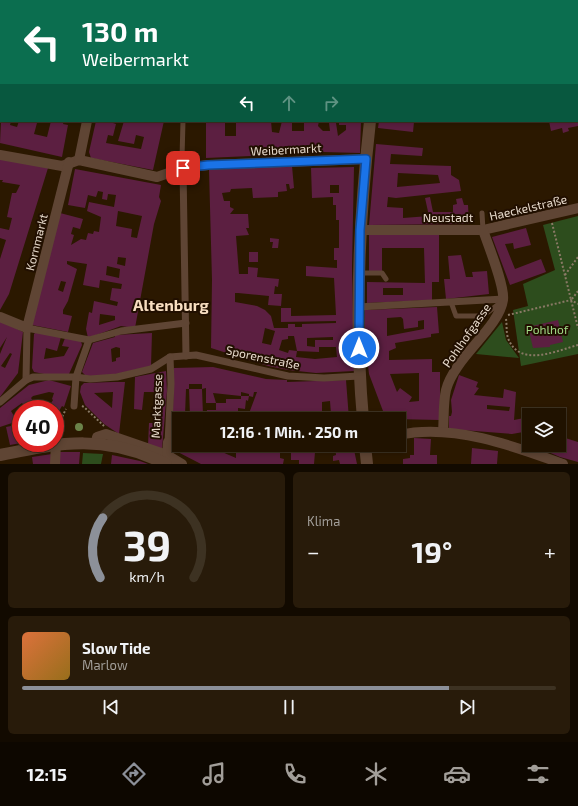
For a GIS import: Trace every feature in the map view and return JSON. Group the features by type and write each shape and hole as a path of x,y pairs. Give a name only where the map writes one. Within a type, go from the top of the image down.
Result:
{"street":[{"name":"Kornmarkt","path":"27,328 74,161 87,122"},
{"path":"362,412 359,376 358,307 360,230 370,122"},
{"path":"0,155 62,166 74,161"},
{"name":"Weibermarkt","path":"74,161 112,167 157,177 183,163 208,165 366,159"},
{"path":"183,163 186,356"},
{"name":"Haeckelstraße","path":"483,230 550,216 578,208"},
{"name":"Neustadt","path":"360,230 483,230 500,281"},
{"name":"Pohlhofgasse","path":"443,432 446,389 460,363 499,313 504,299 500,281"},
{"name":"Pohlhofgasse","path":"358,307 504,299"},
{"path":"0,317 27,328 89,340 121,331 186,323"},
{"path":"26,380 27,328"},
{"path":"74,406 76,377 89,340"},
{"path":"0,402 26,380 33,377 76,377 88,379 117,377 150,369 170,357"},
{"name":"Sporenstraße","path":"170,357 210,357 288,376 324,378 359,376"},
{"name":"Marktgasse","path":"164,461 168,442 170,357"},
{"path":"406,435 443,432 479,437 512,445 563,464"},
{"path":"96,444 97,437 106,434 118,438 164,461"},
{"path":"64,443 74,442 120,446 164,461 182,464"},
{"path":"0,455 15,452"},
{"path":"55,464 56,452"},
{"path":"366,452 367,464"}],"lane":[{"path":"183,122 183,163"},
{"path":"482,213 483,230"},
{"path":"359,273 382,273 386,279"},
{"path":"451,302 456,316 483,316 504,299"}],"path":[{"path":"550,216 578,328"},
{"path":"565,275 578,257"},
{"path":"571,300 578,291"},
{"path":"504,299 508,336 513,348 520,353 538,356 578,345"},
{"path":"506,316 565,301 571,300 578,304"},
{"path":"64,413 68,405 84,407 118,438"}],"green space":[{"name":"Pohlhof","path":"578,216 578,354 521,366 513,310 528,306 523,284 555,270 543,225"},
{"path":"502,322 506,340 519,358 476,354"},
{"path":"83,453 103,454 101,464 82,464"}],"building":[{"path":"1,122 11,122 10,125 17,127 19,122 37,123 34,134 47,137 51,122 64,122 63,124 68,125 62,157 0,143"},
{"path":"96,122 110,122 116,124 113,136 108,135 106,143 141,149 144,137 136,135 134,144 118,141 124,122 164,122 153,170 91,158 89,152"},
{"path":"206,122 225,122 225,136 236,136 236,122 271,122 272,132 279,133 282,122 292,122 292,131 304,131 304,122 319,122 318,126 323,131 330,131 329,123 336,123 338,136 346,130 346,125 339,125 339,122 361,122 360,153 287,151 288,153 272,153 272,155 206,158"},
{"path":"379,122 414,122 413,132 378,128"},
{"path":"549,122 578,122 578,126 568,128 569,131 563,133 562,128 551,131"},
{"path":"376,144 423,148 422,156 391,154 390,164 451,166 451,175 459,180 461,191 396,198 388,197 387,207 403,208 403,218 429,216 425,198 430,197 433,212 453,212 453,205 457,204 456,199 462,198 464,205 468,205 469,224 369,225","holes":["398,173 438,175 440,183 397,187"]},
{"path":"0,158 48,168 9,294 0,310 0,259 6,240 0,238 0,228 9,230 12,218 7,217 12,193 16,193 20,185 2,182 3,180 0,180"},
{"path":"292,166 294,188 290,189 289,184 286,184 287,191 278,192 278,197 253,198 252,188 231,189 230,192 222,193 224,201 230,201 230,207 234,209 230,214 248,214 249,228 246,228 249,235 236,236 239,274 248,274 248,267 258,268 257,277 279,279 278,287 275,286 274,294 282,294 281,306 268,305 269,296 238,293 235,293 235,302 257,306 265,310 271,316 274,328 288,328 288,324 295,324 295,327 302,327 302,324 336,323 336,321 281,322 281,308 291,308 291,316 336,315 334,278 306,276 306,266 337,268 337,260 334,260 334,248 339,248 339,220 336,220 336,205 333,205 333,197 312,198 311,168 354,167 352,267 354,371 316,373 288,370 268,366 211,348 212,280 209,170","holes":["330,185 339,185 339,193 330,193","265,328 275,331 271,345 262,343","288,336 294,336 297,351 289,350 288,353 279,350 282,340 288,339","333,337 333,340 315,340 315,347 307,346 307,338","319,347 336,347 337,357 315,359 296,357 297,351 319,352"]},
{"path":"75,169 161,185 159,197 161,201 154,224 135,328 121,326 88,338 86,329 89,312 92,313 94,301 117,306 118,302 110,300 112,288 121,289 122,284 100,280 99,288 83,285 87,264 67,261 67,264 77,269 68,301 63,310 63,314 72,316 68,332 32,325 60,213 83,219 80,229 73,227 71,234 74,235 71,245 81,239 86,240 88,233 93,234 94,231 99,232 101,217 87,211 89,202 114,207 116,195 108,194 107,200 102,199 103,192 98,191 96,197 88,195 85,208 68,205","holes":["118,211 142,216 137,238 131,237 132,229 116,226","118,257 126,258 125,266 117,264","107,266 120,269 119,278 106,275","61,281 66,282 63,292 58,290","100,314 115,316 115,320 99,325"]},
{"path":"526,228 531,245 514,249 513,243 505,244 515,269 541,259 546,272 510,285 492,237"},
{"path":"369,235 439,235 439,282 432,282 432,300 367,303 367,282 425,283 424,248 382,248 382,271 369,271","holes":["383,288 403,288 403,295 383,295"]},
{"path":"270,238 279,239 278,248 272,248 273,242 270,242"},
{"path":"249,252 258,252 258,262 249,262"},
{"path":"461,255 466,277 473,277 472,272 487,271 489,294 446,299 444,279 450,279 448,256"},
{"path":"437,307 439,333 431,334 431,337 395,343 396,348 389,351 389,360 432,359 432,372 440,372 440,420 406,419 406,412 383,411 369,374 365,341 365,310","holes":["401,317 403,319 404,329 418,327 418,321 424,320 424,329 387,336 387,318","419,373 419,401 409,402 412,397 400,388 397,392 390,374"]},
{"path":"0,320 23,332 18,373 0,397 0,354 7,337 0,348","holes":["10,353 12,354 5,368 1,366"]},
{"path":"558,320 563,342 550,345 550,347 533,348 528,327"},
{"path":"36,332 61,337 57,351 46,348 44,359 64,356 69,347 62,346 65,338 81,341 82,345 69,374 44,374 34,372 32,368 34,334"},
{"path":"152,333 151,366 117,374 87,377 82,372 93,343 115,337 115,335","holes":["116,347 120,348 120,357 116,358 116,361 112,362 111,349"]},
{"path":"213,367 266,379 287,380 287,382 346,380 348,412 331,412 330,401 322,402 322,412 250,412 257,392 254,392 253,397 249,396 249,394 241,392 241,396 213,393 216,403 206,403 206,388 202,389 202,384 189,384 189,389 186,389 185,412 173,412 174,368"},
{"path":"166,371 167,391 162,449 148,446 149,423 153,423 155,392 144,392 142,410 134,409 135,377"},
{"path":"459,375 478,382 476,387 479,388 474,395 503,398 504,389 516,392 514,420 522,418 522,432 512,434 449,429 449,416 451,416 451,400","holes":["487,405 510,407 509,411 487,409"]},
{"path":"49,380 71,386 64,407 64,400 53,400 54,393 49,392 33,396 31,398 32,400 12,400 12,423 0,427 0,408 29,385"},
{"path":"125,382 119,434 104,424 85,405 80,392 81,386 84,383","holes":["113,392 112,408 94,393"]},
{"path":"189,389 202,389 203,412 190,412"},
{"path":"241,396 249,396 248,401 246,400 245,409 238,408 238,412 207,412 207,410 216,410 216,403 226,403 226,399 241,399"},
{"path":"12,426 12,445 10,445 6,427"},
{"path":"414,438 431,439 430,455 437,455 437,464 403,464 403,459 410,458 410,455 414,455"},
{"path":"566,438 578,442 578,462 548,452 566,452"},
{"path":"472,448 498,451 497,464 471,464"},
{"path":"59,452 80,452 79,464 58,464"},
{"path":"178,452 222,452 236,458 236,452 280,452 280,458 284,459 283,464 201,464"},
{"path":"291,452 315,452 314,464 299,464 299,460 291,460"},
{"path":"336,452 354,452 357,464 340,464 339,460 333,461 333,456 336,455"},
{"path":"52,454 51,464 33,464 32,457"},
{"path":"112,455 140,461 148,464 111,464"}],"district":[{"name":"Altenburg","path":"171,304"}],"route":[{"path":"183,168 208,165 366,159 360,230 358,307 359,348"}]}
